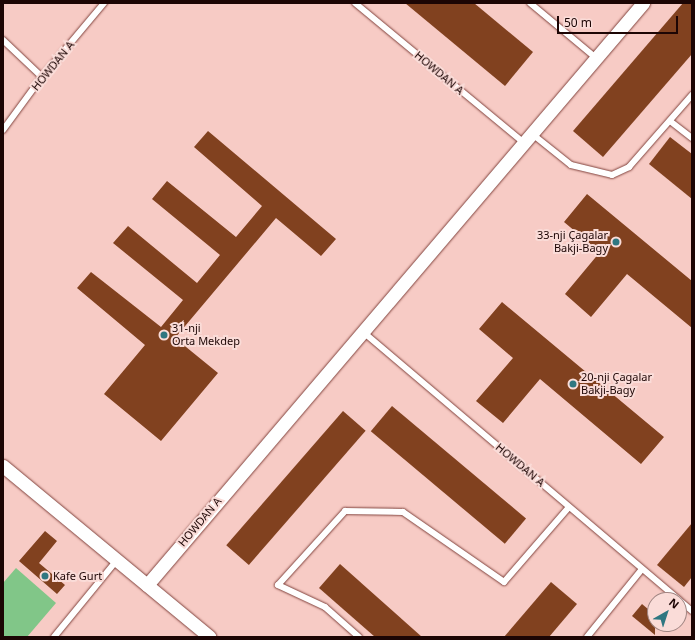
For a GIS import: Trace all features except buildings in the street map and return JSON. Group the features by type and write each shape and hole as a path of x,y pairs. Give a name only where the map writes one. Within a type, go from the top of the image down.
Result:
{"street":[{"name":"HOWDAN A","path":"147,585 643,3"},
{"path":"3,466 210,637"}],"lane":[{"name":"HOWDAN A","path":"3,130 42,77 104,3"},
{"name":"HOWDAN A","path":"355,3 527,138"},
{"path":"530,3 596,58"},
{"path":"3,40 42,77"},
{"path":"527,138 571,165 612,175 630,167 692,95"},
{"path":"670,121 692,138"},
{"name":"HOWDAN A","path":"362,331 669,592"},
{"path":"359,637 324,607 278,585 345,510 403,512 504,582 569,507"},
{"path":"54,637 117,560"},
{"path":"587,637 642,569"}],"green space":[{"path":"16,568 56,603 27,637 3,637 3,583"}],"place":[{"name":"33-nji Çagalar Bakji-Bagy","path":"616,242"},
{"name":"31-nji Orta Mekdep","path":"164,335"},
{"name":"20-nji Çagalar Bakji-Bagy","path":"573,384"},
{"name":"Kafe Gurt","path":"45,576"}]}
